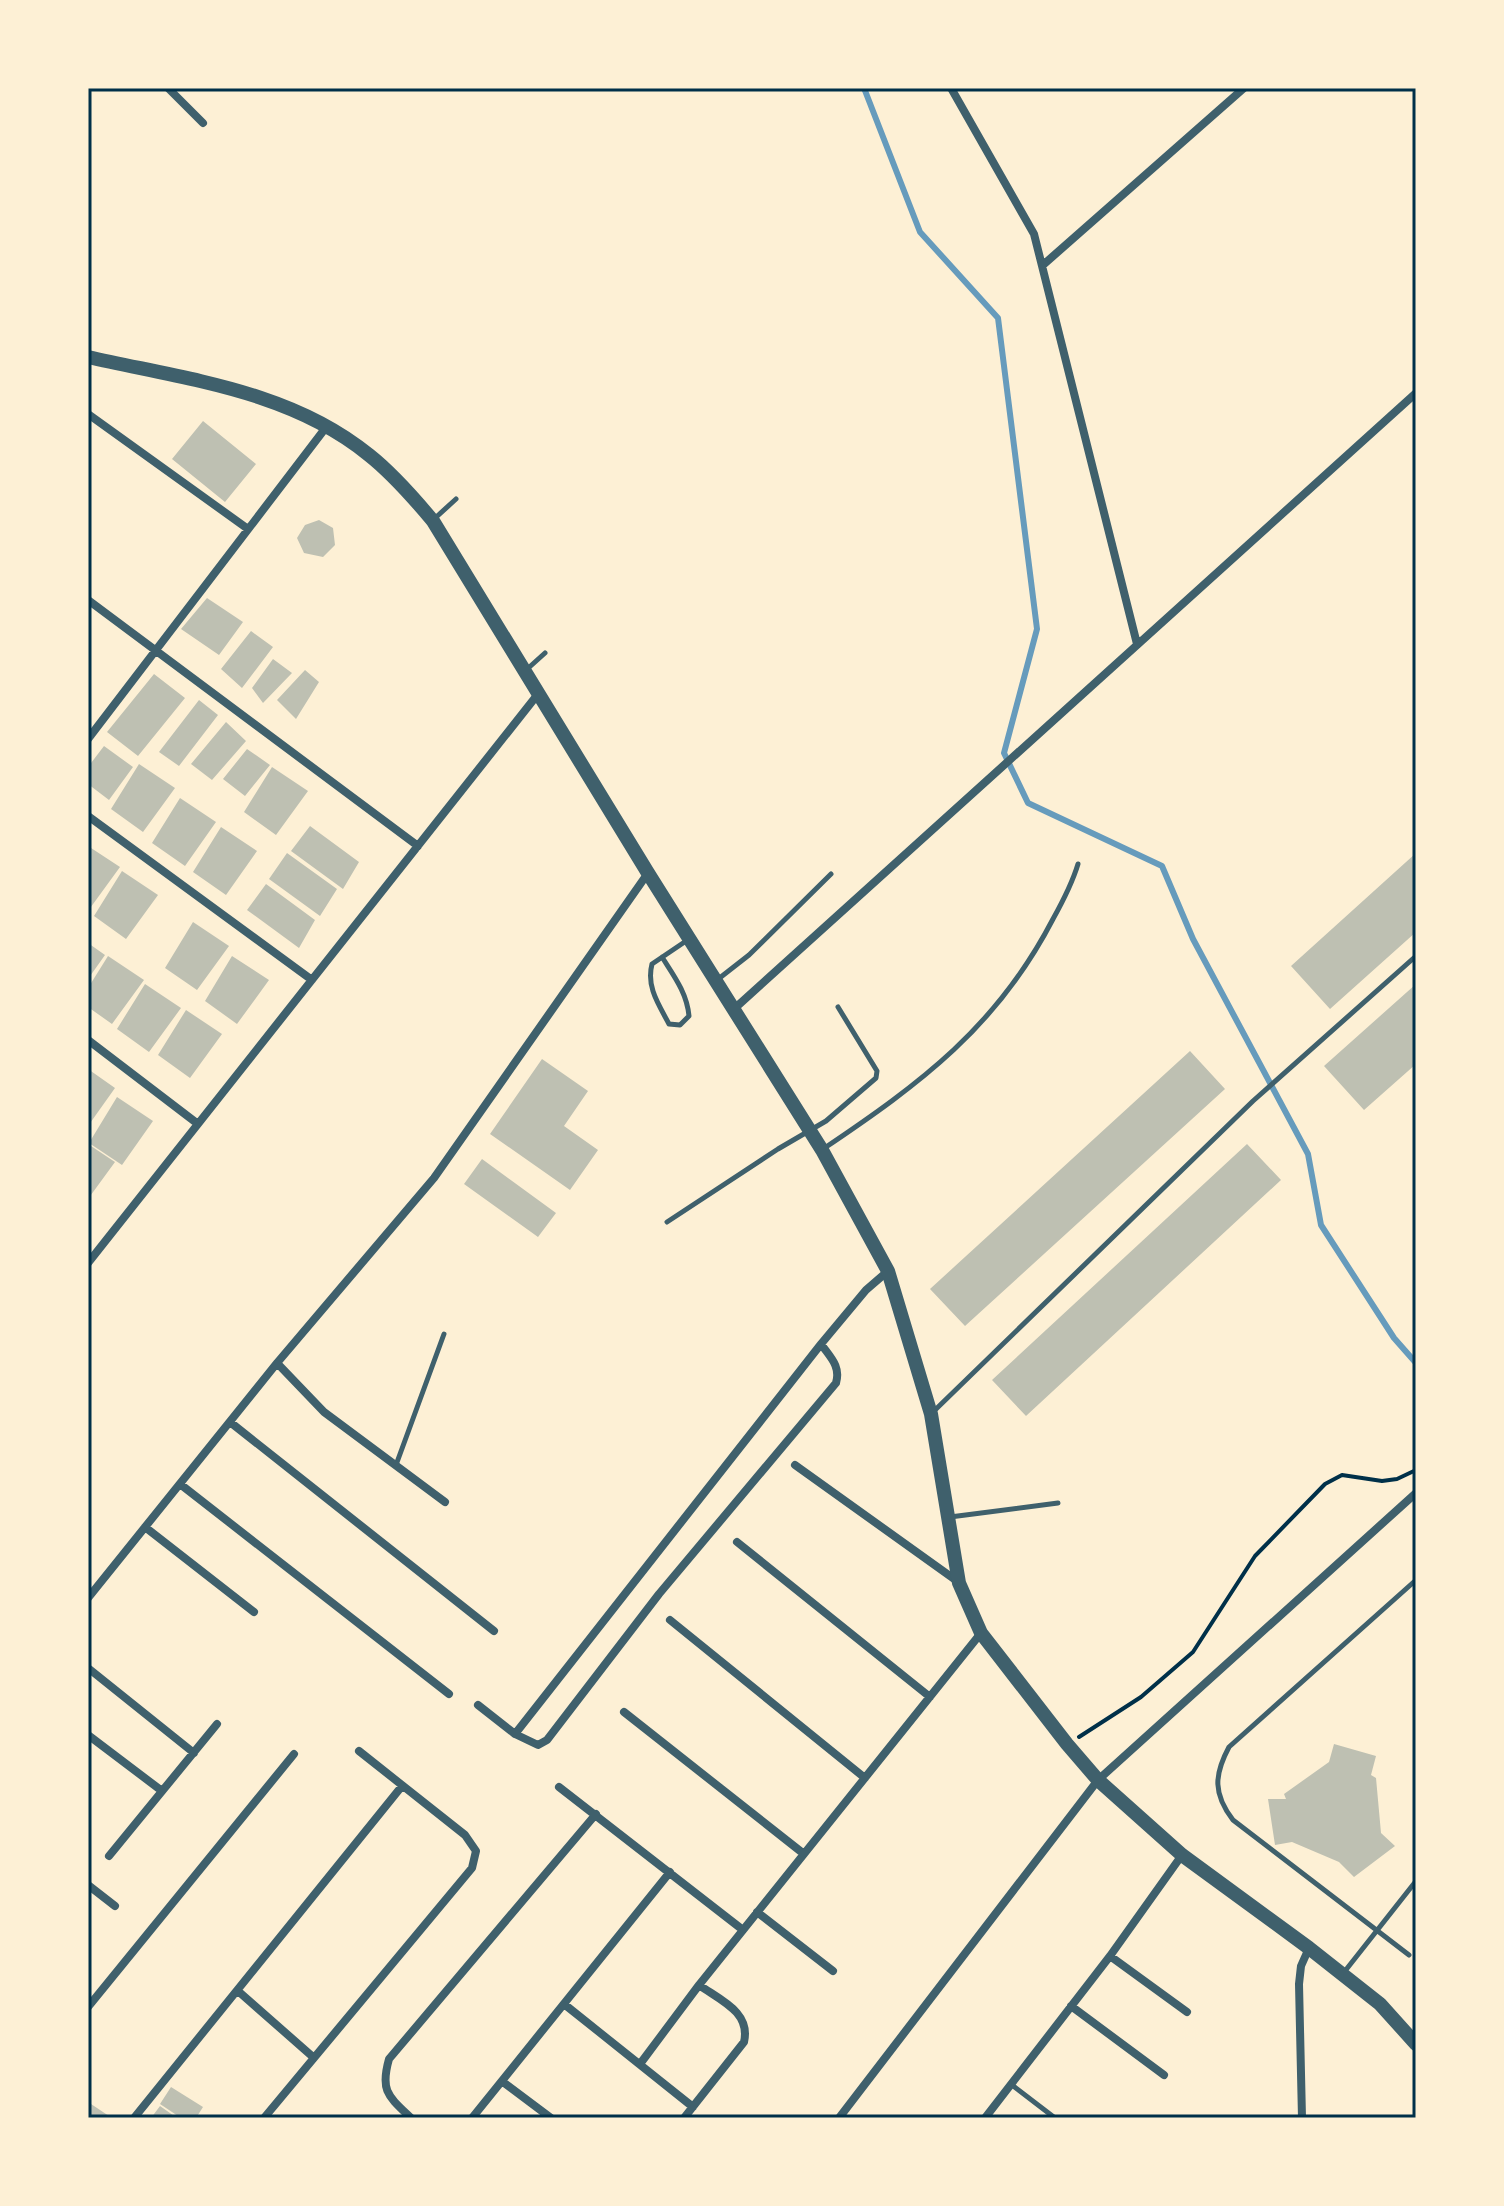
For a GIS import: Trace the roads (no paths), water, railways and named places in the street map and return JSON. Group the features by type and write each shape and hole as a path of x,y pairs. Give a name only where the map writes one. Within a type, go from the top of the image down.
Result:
{"street":[{"path":"168,88 203,123"},
{"path":"951,88 1034,234 1137,644"},
{"path":"1043,265 1244,88"},
{"path":"88,357 261,397 295,410 327,426 367,453 402,484 433,521 648,873 810,1129 888,1271 931,1414 959,1583 981,1633 1098,1780 1182,1855 1380,2004 1416,2044"},
{"path":"734,1009 1416,393"},
{"path":"88,414 248,529"},
{"path":"88,739 327,426"},
{"path":"88,600 418,846"},
{"path":"88,1263 538,694"},
{"path":"88,816 312,980"},
{"path":"88,1598 277,1363 434,1178 648,873"},
{"path":"88,1040 198,1124"},
{"path":"88,1245 97,1252"},
{"path":"515,1734 821,1344 866,1290 888,1271"},
{"path":"478,1705 515,1734 538,1745 547,1740 659,1594 836,1383 839,1374 836,1365 821,1344"},
{"path":"277,1363 324,1412 445,1502"},
{"path":"230,1422 494,1631"},
{"path":"795,1465 959,1583"},
{"path":"180,1484 449,1694"},
{"path":"839,2118 1098,1780 1416,1493"},
{"path":"145,1527 254,1612"},
{"path":"737,1542 930,1697"},
{"path":"670,1620 865,1778"},
{"path":"640,2064 699,1985 981,1633"},
{"path":"88,1668 194,1753"},
{"path":"624,1712 804,1854"},
{"path":"109,1856 217,1724"},
{"path":"88,1735 162,1791"},
{"path":"264,2118 472,1868 476,1851 465,1835 359,1751"},
{"path":"88,2007 294,1754"},
{"path":"134,2118 402,1786"},
{"path":"559,1787 743,1930"},
{"path":"411,2118 392,2100 384,2080 389,2059 596,1814"},
{"path":"985,2118 1110,1956 1182,1855"},
{"path":"472,2118 670,1872"},
{"path":"88,1885 115,1906"},
{"path":"757,1912 833,1971"},
{"path":"1302,2118 1299,1984 1301,1966 1309,1948"},
{"path":"1110,1956 1187,2012"},
{"path":"684,2118 744,2042 747,2029 742,2017 699,1985"},
{"path":"238,1991 313,2057"},
{"path":"564,2004 693,2107"},
{"path":"1071,2006 1164,2075"},
{"path":"503,2082 551,2118"}],"lane":[{"path":"433,521 456,499"},
{"path":"524,671 545,653"},
{"path":"822,1150 916,1085 979,1027 1031,959 1072,885 1078,864"},
{"path":"717,981 749,955 831,874"},
{"path":"662,957 688,1005 689,1016 680,1025 669,1024 652,990 652,964 662,957 690,938"},
{"path":"931,1414 1253,1101 1416,956"},
{"path":"667,1222 826,1121 856,1099 876,1078 877,1071 838,1007"},
{"path":"396,1466 444,1334"},
{"path":"949,1517 1058,1503"},
{"path":"1409,1955 1233,1820 1223,1807 1217,1786 1220,1764 1229,1747 1416,1580"},
{"path":"1343,1974 1416,1881"},
{"path":"1011,2084 1055,2118"}],"waterway":[{"path":"864,88 920,232 998,318 1037,629 1004,753 1028,803 1162,866 1193,939 1308,1154 1321,1225 1394,1338 1416,1363"}]}
